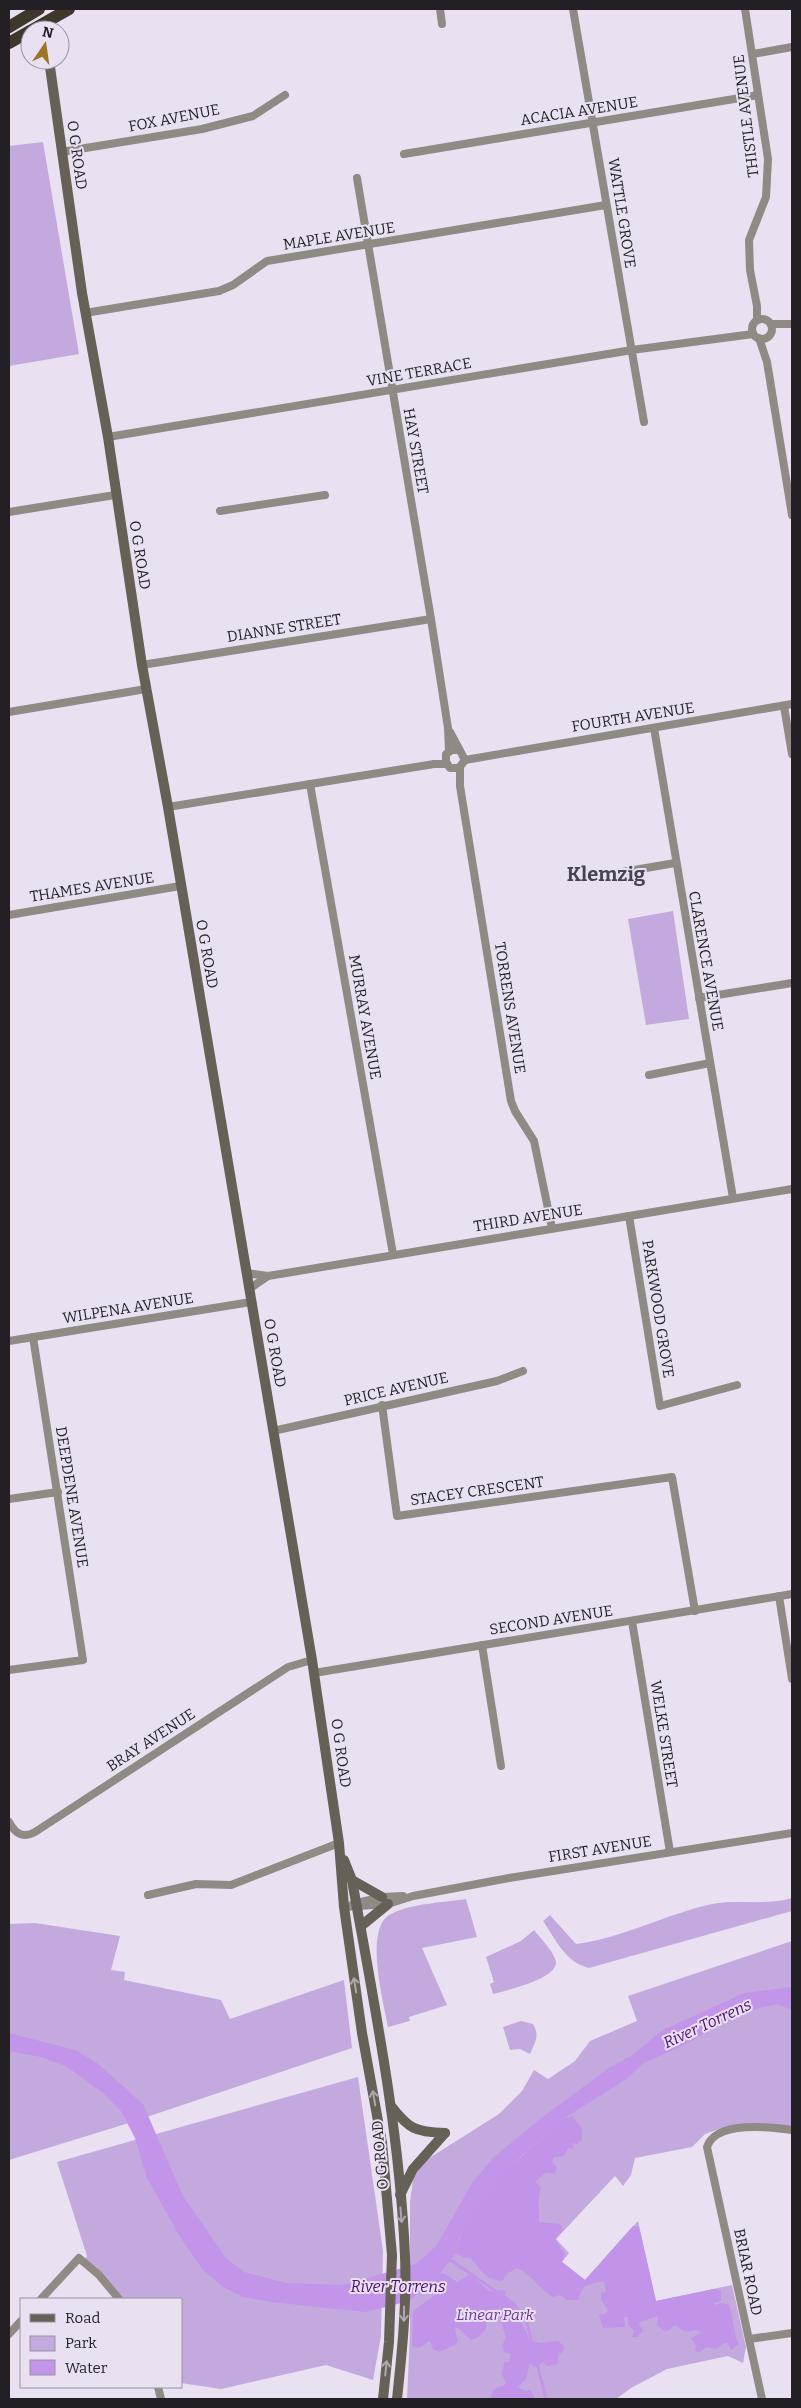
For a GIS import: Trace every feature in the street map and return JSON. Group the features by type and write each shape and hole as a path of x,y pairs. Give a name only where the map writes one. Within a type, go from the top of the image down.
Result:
{"highway":[{"path":"9,27 40,9"},
{"path":"51,20 69,9"}],"main road":[{"name":"O G ROAD","path":"50,70 85,313 108,437 115,495 146,690 168,807 312,1660 340,1848 344,1907 362,2033 383,2153 392,2254 389,2336 383,2399"},
{"name":"O G ROAD","path":"340,1848 352,1880 357,1905 391,2106 405,2256 403,2336 397,2399"},
{"path":"352,1880 385,1900 360,1926"},
{"path":"391,2106 405,2124 420,2132 444,2133 413,2169 399,2196"},
{"path":"383,2153 395,2149"}],"street":[{"path":"440,9 442,24"},
{"name":"WATTLE GROVE","path":"574,9 644,422"},
{"name":"THISTLE AVENUE","path":"745,9 768,159 766,197 750,240 750,270 762,329 792,515"},
{"path":"753,54 792,48"},
{"name":"FOX AVENUE","path":"61,152 202,128 252,116 285,95"},
{"name":"ACACIA AVENUE","path":"404,154 758,95"},
{"name":"HAY STREET","path":"357,178 448,728 455,759"},
{"name":"MAPLE AVENUE","path":"85,313 219,291 233,285 267,261 606,205"},
{"name":"VINE TERRACE","path":"108,437 792,325"},
{"path":"9,512 115,495"},
{"path":"220,511 325,495"},
{"name":"DIANNE STREET","path":"142,665 431,619"},
{"path":"9,712 146,690"},
{"path":"788,705 792,754"},
{"name":"FOURTH AVENUE","path":"168,807 788,705"},
{"name":"CLARENCE AVENUE","path":"654,728 675,863 733,1198"},
{"name":"TORRENS AVENUE","path":"455,759 511,1101 515,1111 534,1141 552,1228"},
{"name":"MURRAY AVENUE","path":"310,784 392,1254"},
{"path":"611,874 675,863"},
{"name":"THAMES AVENUE","path":"9,914 180,886"},
{"path":"698,998 792,983"},
{"path":"649,1075 710,1062"},
{"name":"THIRD AVENUE","path":"246,1272 268,1276 792,1189"},
{"name":"PARKWOOD GROVE","path":"629,1216 660,1406 737,1385"},
{"name":"THIRD AVENUE","path":"249,1290 268,1276"},
{"name":"WILPENA AVENUE","path":"9,1341 252,1302"},
{"name":"DEEPDENE AVENUE","path":"9,1670 83,1660 33,1338"},
{"name":"PRICE AVENUE","path":"273,1431 382,1405 497,1381 523,1371"},
{"name":"STACEY CRESCENT","path":"382,1405 397,1516 672,1477 695,1611"},
{"path":"9,1499 58,1492"},
{"name":"SECOND AVENUE","path":"314,1673 792,1594"},
{"path":"779,1596 792,1679"},
{"name":"WELKE STREET","path":"632,1621 670,1852"},
{"path":"482,1645 501,1766"},
{"name":"BRAY AVENUE","path":"9,1822 15,1832 22,1835 34,1832 288,1667 312,1660"},
{"name":"FIRST AVENUE","path":"344,1907 792,1833"},
{"path":"148,1896 196,1884 231,1885 340,1848"},
{"name":"BRIAR ROAD","path":"762,2399 707,2151 709,2142 713,2137 731,2128 792,2130"},
{"path":"42,2298 80,2258 99,2275 118,2298"},
{"path":"9,2334 20,2322"},
{"path":"749,2340 792,2333"}],"green space":[{"path":"43,142 79,354 9,366 9,146"},
{"path":"673,911 689,1019 646,1025 628,919"},
{"path":"792,1898 792,1911 589,1968 574,1961 562,1950 543,1921 550,1915 576,1944 611,1937 712,1904 772,1902"},
{"path":"466,1899 477,1937 422,1948 447,2005 409,2017 410,2021 388,2027 380,1984 377,1949 378,1934 383,1922 391,1914 400,1910"},
{"path":"35,1923 120,1936 111,1970 125,1972 124,1980 221,2000 230,2019 344,1980 352,2048 132,2122 9,2160 9,1924"},
{"path":"534,1930 553,1953 556,1962 554,1968 549,1974 540,1979 493,1994 490,1984 494,1982 486,1957 521,1941"},
{"name":"Linear Park","path":"792,1941 792,2128 725,2127 705,2134 692,2147 635,2158 631,2175 623,2186 615,2176 556,2239 569,2253 562,2262 585,2280 638,2221 656,2301 732,2285 746,2347 743,2363 728,2356 667,2369 631,2388 616,2399 407,2399 410,2332 410,2202 413,2180 423,2162 499,2114 522,2091 534,2070 548,2079 575,2061 590,2041 637,2021 628,1996"},
{"path":"521,2021 533,2024 535,2028 536,2039 530,2054 520,2049 510,2050 503,2027"},
{"path":"358,2077 383,2251 381,2336 373,2380 326,2365 221,2389 182,2383 182,2298 120,2298 84,2261 87,2256 57,2162"}],"shaded area":[{"path":"572,2116 582,2128 582,2140 577,2144 572,2143 574,2149 568,2148 564,2156 554,2157 552,2162 557,2167 555,2174 546,2172 535,2182 541,2187 538,2201 539,2222 560,2224 563,2230 555,2239 565,2254 562,2262 585,2280 633,2226 639,2227 656,2301 714,2289 721,2290 721,2301 714,2303 715,2305 722,2303 729,2305 739,2344 731,2350 728,2343 724,2343 716,2349 706,2347 700,2352 695,2351 696,2346 691,2338 700,2333 700,2331 686,2332 675,2325 666,2332 657,2325 658,2316 640,2322 639,2325 643,2331 637,2337 632,2337 634,2331 628,2324 628,2317 624,2317 625,2327 603,2328 599,2315 605,2314 608,2310 601,2300 601,2293 606,2292 604,2281 584,2287 578,2300 567,2300 560,2295 553,2297 548,2294 527,2274 517,2268 508,2273 502,2281 491,2279 470,2258 464,2258 456,2253 471,2215 484,2197 533,2146 564,2119"},
{"path":"438,2273 445,2274 457,2282 469,2275 490,2291 503,2290 506,2292 504,2298 512,2304 530,2340 540,2343 558,2341 563,2345 564,2350 559,2355 557,2364 547,2366 543,2362 534,2367 530,2363 526,2379 518,2387 526,2391 530,2390 534,2399 491,2398 494,2390 505,2385 506,2381 501,2374 505,2361 509,2362 511,2354 504,2352 502,2346 506,2337 500,2320 501,2308 487,2312 484,2315 486,2327 482,2334 475,2339 471,2340 457,2327 455,2329 458,2341 455,2345 439,2352 433,2349 430,2341 419,2348 412,2346 413,2311 436,2294 432,2281"}],"water":[{"name":"River Torrens","path":"792,1987 792,2010 777,2004 738,2013 688,2043 644,2063 625,2080 569,2115 522,2155 485,2197 459,2238 456,2253 434,2281 409,2301 366,2312 271,2302 244,2297 223,2287 203,2270 180,2237 147,2178 135,2138 121,2111 103,2093 66,2066 41,2057 9,2051 9,2033 75,2050 97,2063 143,2104 183,2196 226,2258 244,2272 286,2283 344,2285 416,2264 437,2245 472,2183 494,2157 544,2116 609,2068 632,2055 663,2030 744,1993"}],"waterway":[{"path":"449,2259 513,2303 526,2319 546,2399"}],"district":[{"name":"Klemzig","path":"606,874"}]}
